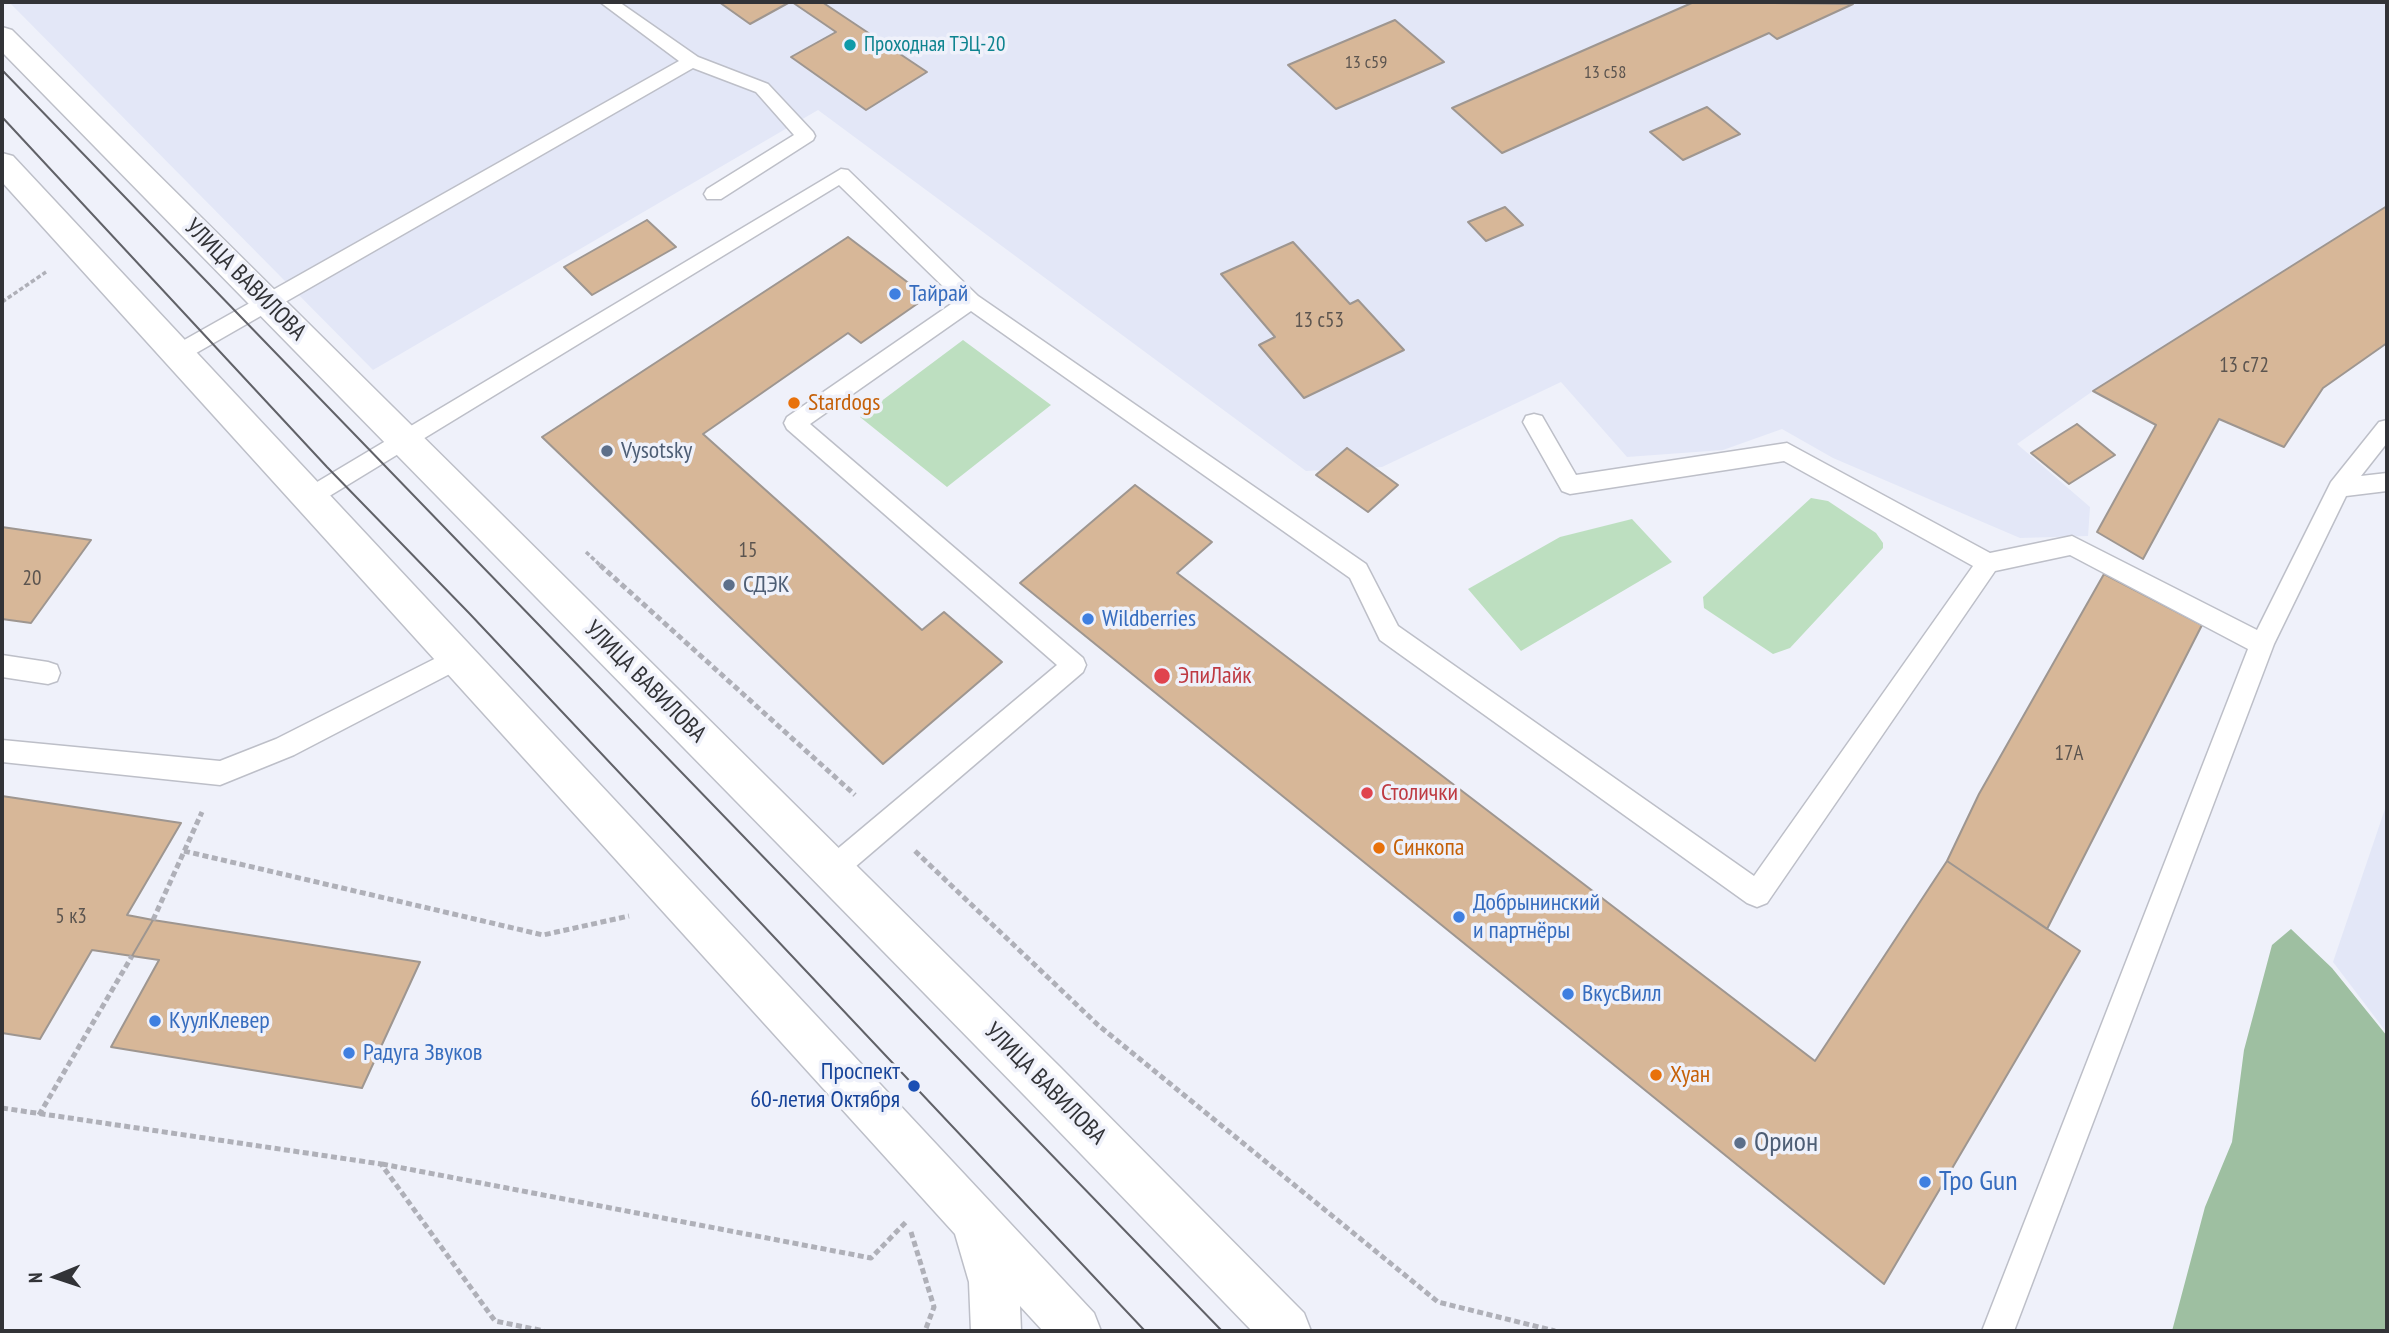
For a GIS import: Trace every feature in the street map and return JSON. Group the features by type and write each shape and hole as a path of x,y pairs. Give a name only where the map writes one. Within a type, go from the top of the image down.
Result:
{"main road":[{"name":"УЛИЦА ВАВИЛОВА","path":"2,36 832,870 1286,1331"},
{"path":"2,163 1076,1331"},
{"path":"975,1222 994,1282 996,1331"}],"lane":[{"path":"608,2 692,61 762,88 806,136 714,194"},
{"path":"177,354 692,61"},
{"path":"310,497 841,175 971,301 1358,571 1389,633 1757,894 1988,563"},
{"path":"832,870 1074,665 794,423 971,301"},
{"path":"1534,422 1570,485 1787,452 1988,563 2072,545 2262,644"},
{"path":"1998,1331 2262,644 2339,488 2387,428"},
{"path":"2339,488 2387,482"},
{"path":"2339,488 2387,493"},
{"path":"2,751 220,773 285,747 457,658"},
{"path":"2,666 48,673"}],"path":[{"path":"2,302 55,266"},
{"path":"582,548 887,824 1098,1025 1438,1302 1555,1331"},
{"path":"153,919 220,773"},
{"path":"184,851 543,935 629,916 639,926"},
{"path":"39,1115 132,956"},
{"path":"2,1108 381,1164 871,1258 907,1220"},
{"path":"381,1164 495,1321 544,1331"},
{"path":"898,1210 907,1220 934,1307 925,1331"}],"shaded area":[{"path":"9,2 2387,2 2387,206 2093,391 2017,444 2090,507 2088,536 2020,538 1833,458 1782,429 1723,450 1627,457 1561,382 1382,467 1306,471 818,110 373,370"},
{"path":"2387,803 2387,1033 2333,962"}],"green space":[{"path":"963,340 1051,405 947,487 860,417"},
{"path":"1811,498 1828,501 1876,533 1883,543 1883,548 1790,648 1773,654 1704,608 1703,597"},
{"path":"1632,519 1672,562 1521,651 1468,589 1560,537"},
{"path":"2291,929 2332,968 2387,1036 2387,1331 2172,1331 2205,1207 2232,1142 2244,1050 2272,945"}],"building":[{"path":"719,2 790,2 750,24"},
{"name":"Проходная ТЭЦ-20","path":"792,2 822,2 927,72 866,110 791,57 836,32"},
{"path":"1694,2 1853,4 1777,39 1769,33 1502,153 1452,108"},
{"path":"1395,20 1444,62 1336,109 1288,65"},
{"path":"1707,107 1740,134 1683,160 1650,132"},
{"path":"2387,206 2387,343 2323,388 2284,447 2219,419 2143,559 2097,532 2156,425 2093,391"},
{"path":"1505,207 1523,225 1486,241 1468,222"},
{"path":"647,220 676,247 592,295 564,267"},
{"path":"848,237 927,297 861,343 848,333 703,434 922,630 944,612 1002,662 883,764 542,437"},
{"path":"1293,242 1350,304 1358,300 1404,350 1304,398 1259,345 1275,337 1221,274"},
{"path":"2077,424 2115,455 2069,484 2031,453"},
{"path":"1347,448 1398,485 1368,512 1316,475"},
{"path":"1135,485 1212,542 1177,573 1815,1061 1947,861 2080,951 1884,1284 1020,583"},
{"path":"2,527 91,540 31,623 2,619"},
{"path":"2104,574 2202,625 2047,929 1947,861 1979,794"},
{"path":"2,796 181,823 127,915 153,920 132,956 92,950 40,1039 2,1033"},
{"path":"153,920 420,962 362,1088 111,1047 159,960 132,956"}],"tram line":[{"path":"2,70 1222,1331"},
{"path":"2,117 327,467 469,613 1145,1331"}],"place":[{"name":"Проходная ТЭЦ-20","path":"850,45"},
{"name":"Тайрай","path":"895,294"},
{"name":"Stardogs","path":"794,403"},
{"name":"Vysotsky","path":"607,451"},
{"name":"СДЭК","path":"729,585"},
{"name":"Wildberries","path":"1088,619"},
{"name":"ЭпиЛайк","path":"1162,676"},
{"name":"Столички","path":"1367,793"},
{"name":"Синкопа","path":"1379,848"},
{"name":"Добрынинский и партнёры","path":"1459,917"},
{"name":"ВкусВилл","path":"1568,994"},
{"name":"КуулКлевер","path":"155,1021"},
{"name":"Радуга Звуков","path":"349,1053"},
{"name":"Хуан","path":"1656,1075"},
{"name":"Проспект 60-летия Октября","path":"914,1086"},
{"name":"Орион","path":"1740,1143"},
{"name":"Tpo Gun","path":"1925,1182"}]}
